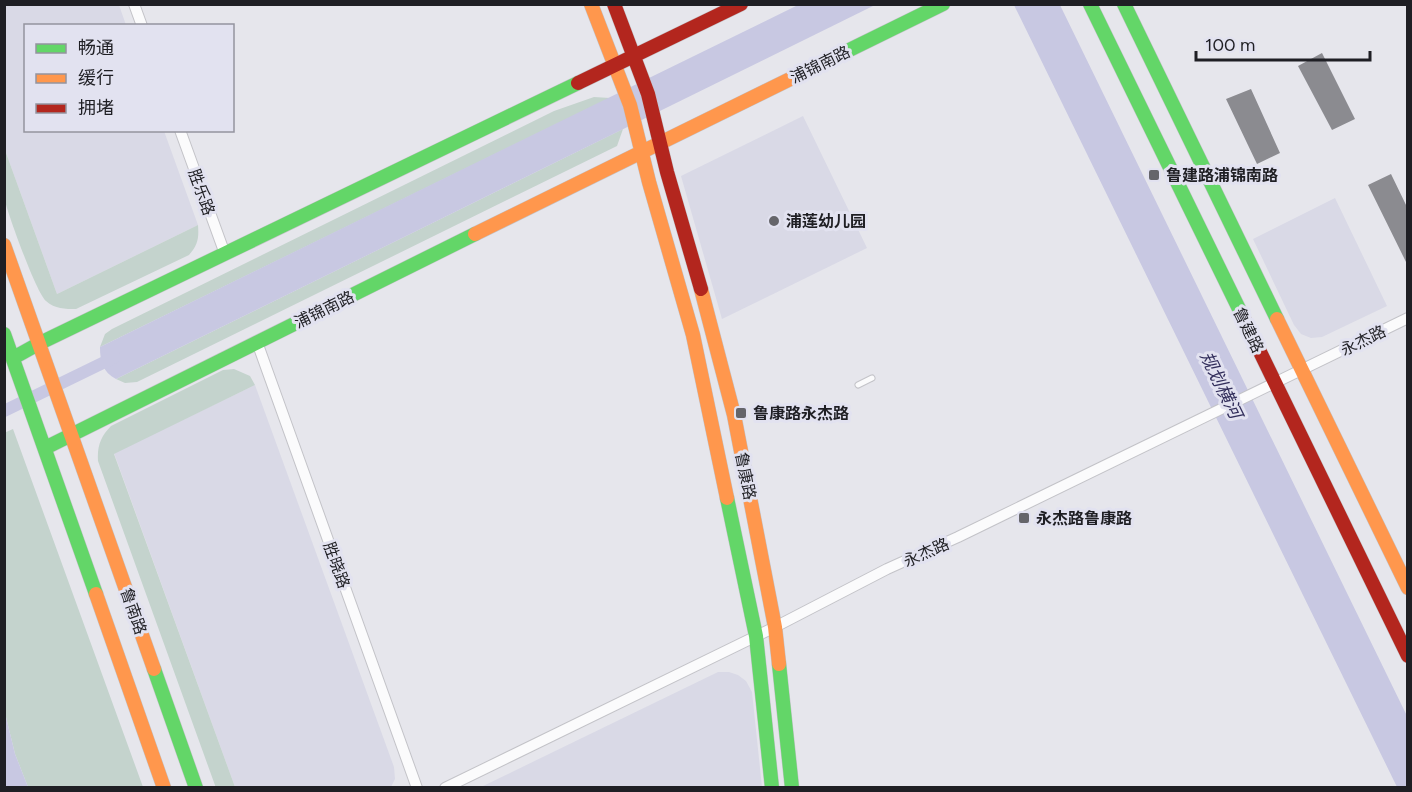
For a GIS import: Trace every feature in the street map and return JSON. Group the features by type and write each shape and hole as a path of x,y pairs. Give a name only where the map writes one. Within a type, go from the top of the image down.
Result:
{"street":[{"path":"134,4 141,24"},
{"name":"鲁康路","path":"591,4 630,105 649,182 693,335 756,636 772,788"},
{"name":"鲁康路","path":"614,4 648,94 667,172 734,415 775,627 792,788"},
{"path":"4,334 13,358 741,4"},
{"name":"浦锦南路","path":"45,448 603,170 943,4"},
{"name":"鲁建路","path":"1090,4 1407,656"},
{"name":"鲁建路","path":"1124,4 1407,588"},
{"name":"胜乐路","path":"181,132 225,254"},
{"path":"4,245 40,344"},
{"name":"永杰路","path":"446,788 775,627 887,569 958,537 1407,318"},
{"name":"胜晓路","path":"257,342 417,788"},
{"name":"鲁南路","path":"40,344 196,788"},
{"name":"鲁南路","path":"13,358 164,788"}],"lane":[{"path":"858,385 872,378"}],"shaded area":[{"path":"5,5 119,5 126,24 24,24 24,132 164,132 198,225 57,294 5,150"},
{"path":"594,97 610,98 100,347 105,334 112,329 554,111"},
{"name":"浦莲幼儿园","path":"803,116 867,248 722,319 681,176"},
{"path":"623,129 617,146 137,382 125,383 116,379"},
{"path":"5,150 57,294 198,225 196,245 189,255 76,309 53,306 46,301 36,284 5,201 3,176"},
{"path":"1335,198 1387,306 1322,337 1311,338 1301,334 1294,325 1253,239"},
{"path":"234,369 250,376 255,385 114,454 235,787 216,788 98,456 100,442 111,426 223,370"},
{"path":"255,385 394,767 395,779 391,787 235,787 114,453"},
{"path":"13,429 143,787 28,787 15,754 5,713 4,433"},
{"path":"718,672 738,675 746,681 752,692 762,787 481,787"}],"water":[{"path":"798,5 875,5 116,379 103,366 100,347"},
{"name":"规划横河","path":"1014,5 1060,5 1407,716 1407,787 1397,787"},
{"path":"5,713 15,754 28,787 5,787"}],"building":[{"path":"1322,53 1355,119 1332,130 1298,66"},
{"path":"1251,89 1280,153 1257,164 1226,99"},
{"path":"1391,174 1407,207 1407,264 1368,185"}],"waterway":[{"path":"4,411 115,357"}],"traffic: fast":[{"path":"835,57 943,4"},
{"path":"1090,4 1243,317"},
{"path":"1124,4 1277,319"},
{"path":"13,358 578,83"},
{"path":"45,448 475,234"},
{"path":"4,334 96,594"},
{"path":"727,498 756,636 772,788"},
{"path":"779,664 792,788"},
{"path":"154,669 196,788"}],"traffic: slow":[{"path":"591,4 630,105 649,182 693,335 727,498"},
{"path":"475,234 835,57"},
{"path":"4,245 154,669"},
{"path":"701,289 734,415 775,627 779,664"},
{"path":"1277,319 1408,588"},
{"path":"96,594 164,788"}],"traffic: jam":[{"path":"614,4 648,94 667,172 701,289"},
{"path":"578,83 741,4"},
{"path":"1243,317 1408,656"}],"place":[{"name":"鲁建路浦锦南路","path":"1154,175"},
{"name":"浦莲幼儿园","path":"774,221"},
{"name":"鲁康路永杰路","path":"741,413"},
{"name":"永杰路鲁康路","path":"1024,518"}]}
